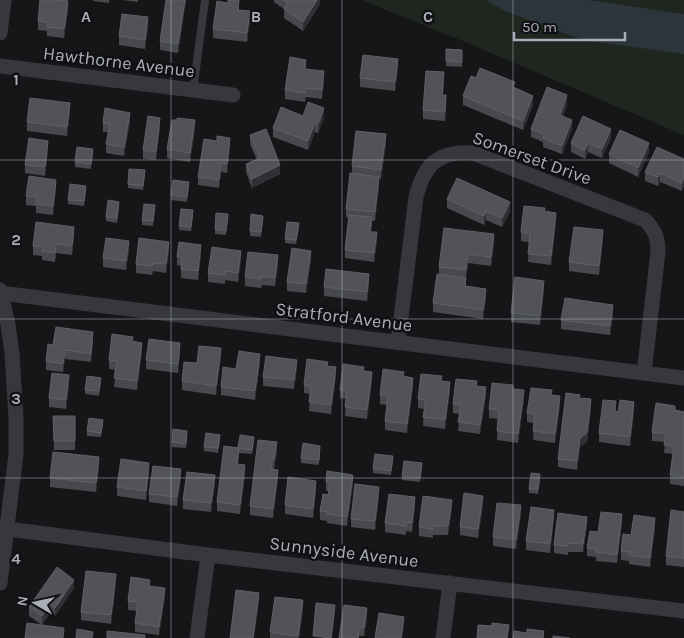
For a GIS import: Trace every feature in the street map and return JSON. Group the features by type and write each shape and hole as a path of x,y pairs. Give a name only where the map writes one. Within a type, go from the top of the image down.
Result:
{"street":[{"path":"0,33 4,0"},
{"name":"Hawthorne Avenue","path":"0,66 233,96"},
{"name":"Somerset Drive","path":"398,342 416,197 420,182 435,161 457,152 473,153 645,220 651,226 656,234 658,252 644,373"},
{"path":"0,292 8,324 12,354 16,418 16,454 4,528 0,583"},
{"name":"Stratford Avenue","path":"0,292 684,378"},
{"name":"Sunnyside Avenue","path":"4,528 208,555 684,611"},
{"path":"197,638 208,555"},
{"path":"443,638 450,583"}],"lane":[{"path":"193,91 205,0"}],"shaded area":[{"path":"361,0 684,0 684,135 465,42"},
{"path":"486,0 589,0 684,14 684,54 583,40 507,12"}],"building":[{"path":"40,0 68,1 64,29 47,27 48,22 38,21"},
{"path":"166,0 185,0 178,44 160,41"},
{"path":"228,0 239,0 238,10 250,11 247,33 213,29 217,1 228,3"},
{"path":"284,0 317,0 303,22 284,9 288,3"},
{"path":"122,14 148,17 145,40 119,36"},
{"path":"446,49 462,50 462,62 446,61"},
{"path":"363,55 398,59 395,82 360,78"},
{"path":"290,57 306,60 305,69 324,71 322,90 306,88 305,93 285,90"},
{"path":"480,68 515,82 513,87 533,96 523,121 463,96 471,76 476,78"},
{"path":"426,71 444,72 442,95 446,95 445,112 423,110"},
{"path":"547,87 567,95 560,115 572,120 562,146 543,138 544,134 531,129"},
{"path":"30,98 70,103 67,127 27,122"},
{"path":"308,102 324,108 318,124 315,123 308,141 273,128 281,107 303,116"},
{"path":"105,108 130,113 124,147 106,144 110,124 103,123"},
{"path":"148,116 160,118 156,152 143,150"},
{"path":"583,116 611,129 602,149 588,143 585,150 571,143"},
{"path":"177,118 195,120 190,153 167,149 172,120 177,120"},
{"path":"266,129 280,165 252,179 246,164 260,158 250,135"},
{"path":"620,130 649,143 638,168 609,154"},
{"path":"356,131 386,134 381,170 352,166"},
{"path":"217,136 230,138 227,164 221,163 219,180 198,177 204,139 217,141"},
{"path":"29,138 48,141 45,167 25,165"},
{"path":"77,147 93,149 91,164 75,162"},
{"path":"657,147 684,159 682,183 660,173 658,177 645,172"},
{"path":"129,169 145,170 143,186 128,184"},
{"path":"350,173 379,177 375,212 346,209"},
{"path":"29,176 56,180 53,206 36,204 37,197 26,196"},
{"path":"457,178 510,202 502,218 486,211 484,216 447,199"},
{"path":"173,180 189,182 187,197 171,195"},
{"path":"70,184 86,186 84,201 68,200"},
{"path":"108,200 119,202 117,218 106,217"},
{"path":"144,204 155,205 153,221 142,220"},
{"path":"524,206 545,208 544,211 556,213 551,256 528,254 530,234 521,232"},
{"path":"181,209 193,210 191,227 179,226"},
{"path":"216,213 228,214 226,231 215,229"},
{"path":"251,214 263,216 261,232 250,231"},
{"path":"349,215 372,217 370,232 377,232 374,253 345,250"},
{"path":"36,222 74,227 72,246 56,244 55,253 42,251 43,247 33,246"},
{"path":"287,222 299,223 296,240 285,239"},
{"path":"574,227 603,230 599,266 569,262"},
{"path":"444,228 494,234 491,257 468,254 466,270 439,267"},
{"path":"106,238 129,241 126,261 103,258"},
{"path":"139,238 169,242 166,264 153,263 152,266 136,264"},
{"path":"179,242 201,245 198,271 181,269 182,257 177,257"},
{"path":"212,247 241,251 238,273 225,271 225,275 208,273"},
{"path":"292,248 311,251 306,284 287,282"},
{"path":"248,252 278,255 275,278 262,276 261,279 245,277"},
{"path":"326,269 369,274 367,292 324,287"},
{"path":"437,274 466,278 465,286 486,289 483,310 433,303"},
{"path":"515,277 544,281 540,316 511,313"},
{"path":"565,298 613,305 610,326 561,320"},
{"path":"56,327 93,332 91,354 65,350 63,364 46,361 48,344 53,345"},
{"path":"112,334 133,337 132,341 142,343 137,381 114,378 117,361 109,360"},
{"path":"149,339 180,343 178,364 146,360"},
{"path":"199,346 221,348 216,386 182,381 184,362 197,363"},
{"path":"239,351 260,354 255,391 221,387 223,367 236,369"},
{"path":"266,356 297,360 294,380 263,377"},
{"path":"307,359 328,362 327,366 336,367 331,405 309,402 311,386 304,385"},
{"path":"343,364 364,367 363,371 372,372 367,410 345,407 347,391 340,390"},
{"path":"383,369 404,372 403,376 413,378 407,424 385,421 388,396 380,395"},
{"path":"52,373 69,375 66,400 49,398"},
{"path":"421,374 442,376 441,381 450,382 445,420 423,417 426,400 418,399"},
{"path":"87,376 101,378 99,391 85,390"},
{"path":"456,379 477,381 476,386 486,387 480,425 458,422 461,405 453,404"},
{"path":"492,383 513,385 513,389 524,390 518,434 497,431 499,410 489,409"},
{"path":"531,388 552,390 551,395 560,396 555,434 533,431 535,414 527,413"},
{"path":"566,393 580,395 579,398 591,399 587,433 580,438 577,461 558,459"},
{"path":"603,400 616,401 615,411 618,412 620,400 634,402 630,437 599,433"},
{"path":"656,403 675,406 675,410 684,412 684,477 670,475 674,446 664,445 666,434 652,432"},
{"path":"53,416 75,416 75,441 54,441"},
{"path":"89,418 103,420 101,433 87,431"},
{"path":"173,429 187,431 186,444 172,442"},
{"path":"206,433 220,435 218,448 204,447"},
{"path":"240,435 254,437 252,450 238,448"},
{"path":"258,440 277,442 271,469 278,470 273,509 250,506"},
{"path":"303,443 320,446 319,460 301,458"},
{"path":"224,446 239,448 237,464 245,465 240,505 217,502"},
{"path":"53,452 99,457 96,483 50,478"},
{"path":"375,454 393,456 391,471 373,468"},
{"path":"121,459 149,463 146,491 117,487"},
{"path":"404,461 422,463 420,478 402,476"},
{"path":"153,466 181,469 177,497 149,494"},
{"path":"327,471 353,475 347,517 320,511 323,494 328,495 330,483 326,482"},
{"path":"187,472 215,475 211,503 183,500"},
{"path":"531,473 540,474 538,489 529,489"},
{"path":"288,477 316,481 313,509 285,505"},
{"path":"355,484 379,487 375,521 351,519"},
{"path":"464,493 483,496 478,529 460,527"},
{"path":"389,494 415,497 412,523 406,522 406,526 385,523"},
{"path":"423,496 452,500 448,526 433,526 433,529 419,527"},
{"path":"497,503 521,505 516,540 493,537"},
{"path":"531,507 554,510 550,544 526,541"},
{"path":"671,510 684,512 684,558 666,556"},
{"path":"601,512 622,514 617,555 596,552 596,549 587,548 590,531 598,532"},
{"path":"558,513 587,517 583,544 568,543 568,546 554,545"},
{"path":"634,515 655,518 650,558 629,555 630,552 621,551 623,534 631,535"},
{"path":"57,567 74,580 55,608 50,604 42,616 29,607"},
{"path":"86,571 116,574 111,615 81,612"},
{"path":"131,577 150,580 149,586 165,588 159,627 135,623 138,602 128,601"},
{"path":"236,590 259,593 253,638 230,638"},
{"path":"275,597 303,600 298,636 270,632"},
{"path":"316,603 335,605 331,638 313,636"},
{"path":"344,605 367,608 364,628 359,627 358,638 339,638"},
{"path":"379,613 404,617 401,638 375,638"},
{"path":"27,623 64,628 63,638 25,638"},
{"path":"492,623 509,625 507,638 477,638 478,625 492,626"},
{"path":"77,629 93,632 92,638 76,638"},
{"path":"527,629 544,631 543,638 513,638 514,631 527,633"},
{"path":"107,631 145,635 145,638 107,638"},
{"path":"553,636 570,638 553,638"}]}
